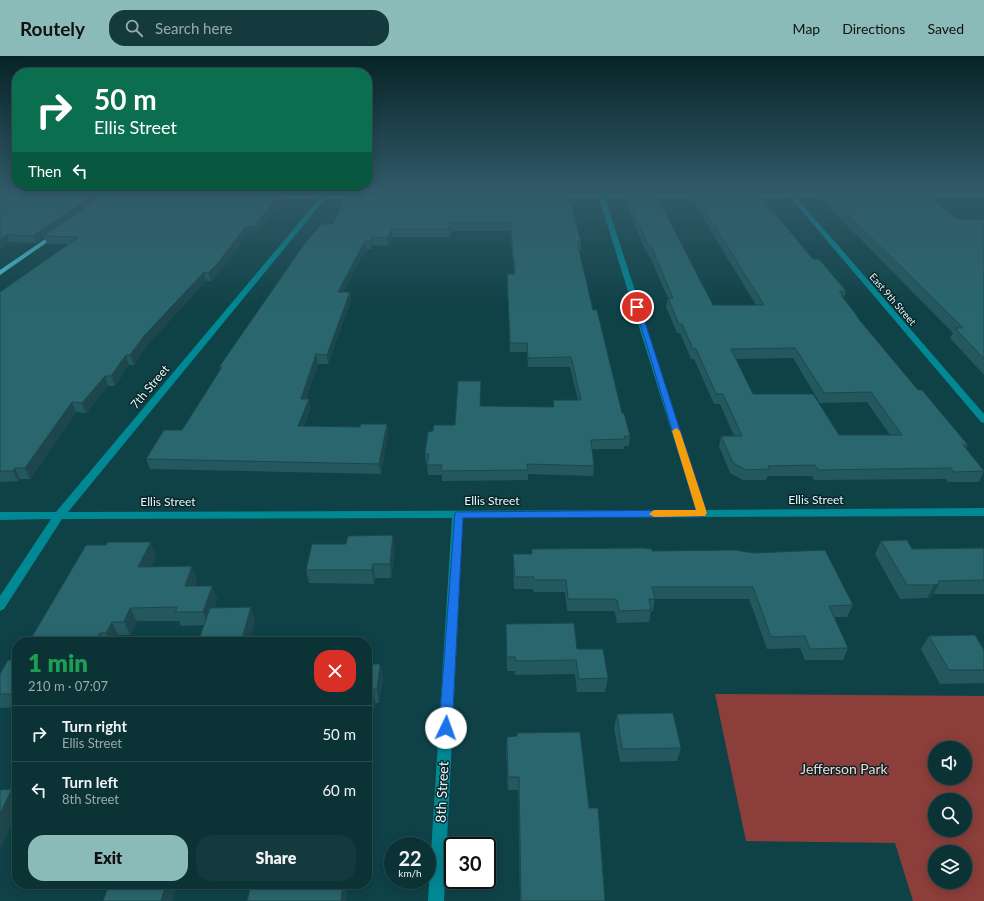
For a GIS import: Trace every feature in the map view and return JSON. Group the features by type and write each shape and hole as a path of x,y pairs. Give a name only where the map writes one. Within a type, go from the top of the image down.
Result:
{"main road":[{"path":"0,273 62,229"}],"street":[{"name":"7th Street","path":"0,606 59,516 297,229"},
{"path":"612,229 702,513"},
{"name":"East 9th Street","path":"820,229 984,420"},
{"name":"Ellis Street","path":"0,516 984,512"},
{"name":"8th Street","path":"436,901 458,514"}],"green space":[{"name":"Jefferson Park","path":"715,694 984,696 984,901 913,901 895,843 746,841"}],"building":[{"path":"0,229 43,229 33,236 7,235 0,240"},
{"path":"53,229 243,229 217,264 208,273 204,272 144,336 130,355 126,355 111,376 105,376 82,403 72,402 25,468 15,468 13,471 0,471 0,292 79,237 44,236"},
{"path":"317,229 392,229 387,238 372,237 370,241 365,241 338,292 350,292 327,355 316,354 301,399 309,399 298,426 360,427 361,424 387,424 379,464 146,459 164,430 182,430 222,367 219,367 303,246"},
{"path":"511,229 578,229 581,242 578,242 578,246 593,310 597,310 622,413 624,413 630,436 624,436 625,439 591,440 594,466 527,464 528,470 441,471 442,465 427,465 429,454 425,454 428,432 433,431 434,425 455,425 458,381 481,381 480,406 554,407 553,400 581,400 571,357 528,358 527,343 510,343 507,274 515,274"},
{"path":"641,229 674,229 713,305 764,305 717,229 788,229 813,259 819,259 846,291 839,291 857,317 918,390 922,390 968,445 963,445 984,471 954,472 951,468 818,470 815,465 768,466 770,469 746,470 733,463 721,436 742,436 723,394 716,394 696,349 693,349 682,324 679,324 668,298 673,298 652,248 647,244","holes":["795,348 824,393 871,392 902,435 839,435 813,394 753,394 731,349"]},
{"path":"863,229 984,229 984,359 955,328 963,328"},
{"path":"393,535 390,564 373,564 372,570 306,570 312,544 346,544 348,536"},
{"path":"907,540 912,549 984,548 984,580 938,581 939,584 934,585 907,585 881,541"},
{"path":"108,542 151,542 138,567 192,566 185,586 212,586 203,612 175,612 177,607 130,608 124,622 112,622 106,633 100,633 98,637 32,637 86,545 106,545"},
{"path":"532,549 652,549 652,551 736,550 753,553 825,550 853,605 829,606 848,648 810,649 805,636 771,637 753,587 652,587 655,599 649,599 651,610 619,611 617,600 614,599 568,599 566,580 534,580 534,577 515,577 513,554 532,554"},
{"path":"251,607 242,637 200,637 210,608"},
{"path":"574,623 577,649 603,649 608,678 579,679 576,660 516,661 515,657 507,657 506,624"},
{"path":"975,635 984,650 984,670 949,670 929,636"},
{"path":"8,660 12,660 12,694 0,694 0,674"},
{"path":"372,664 380,664 377,689 372,689"},
{"path":"673,713 681,748 622,749 617,714"},
{"path":"580,732 589,808 598,808 605,901 521,901 519,777 508,777 507,737 517,736 517,733"},
{"path":"12,789 0,814 0,790"},
{"path":"107,889 165,889 161,901 103,901"},
{"path":"250,889 342,889 341,901 247,901"}],"slow traffic":[{"path":"654,514 702,513 676,431"}],"route":[{"path":"446,728 458,514 702,513 637,307"}]}
